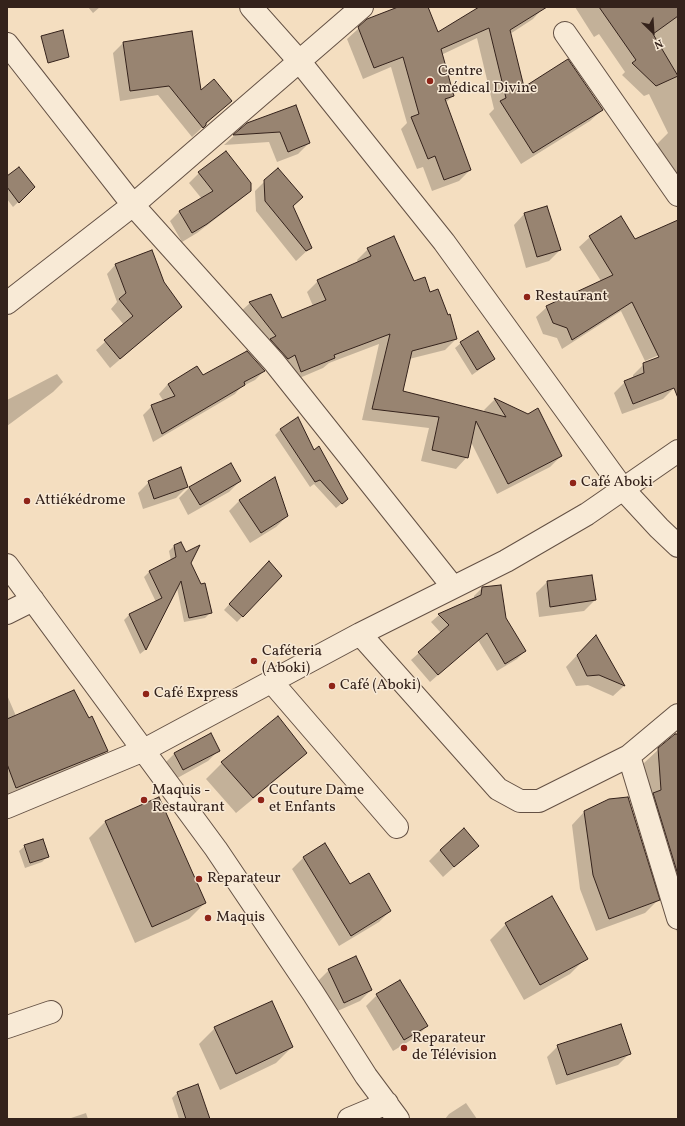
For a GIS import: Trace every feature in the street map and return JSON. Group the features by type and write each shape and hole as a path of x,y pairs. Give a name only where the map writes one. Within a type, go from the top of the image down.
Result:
{"street":[{"path":"251,7 300,62 444,242 623,489 678,546"},
{"path":"7,303 133,205 362,7"},
{"path":"565,33 678,195"},
{"path":"7,44 83,144 133,205 274,362 453,587"},
{"path":"7,807 144,750 360,634 546,538 587,514 678,451"},
{"path":"7,565 216,850 313,993 366,1076 392,1111 350,1119"},
{"path":"7,614 33,600"},
{"path":"360,634 498,790 520,801 539,801 629,756 678,715"},
{"path":"271,681 397,827"},
{"path":"629,756 678,918"},
{"path":"7,1027 51,1012"}],"building":[{"path":"398,7 428,7 438,32 479,7 547,7 510,30 524,87 568,59 603,110 533,153 500,101 506,98 489,28 441,49 454,96 445,99 471,170 444,180 435,156 428,159 411,117 419,114 403,57 374,68 358,27 367,19"},
{"path":"599,7 678,7 678,16 653,34 678,76 656,86 632,63 636,60"},
{"path":"63,30 69,57 48,63 41,36"},
{"path":"192,31 201,90 214,79 232,101 206,123 203,128 169,86 130,91 123,42"},
{"path":"296,105 310,143 288,152 280,132 233,135 247,123"},
{"path":"226,151 251,183 251,191 207,224 192,233 179,211 213,191 198,172"},
{"path":"19,167 35,187 19,203 7,187 7,176"},
{"path":"278,168 303,197 293,206 312,248 306,251 265,201 264,180"},
{"path":"547,206 561,250 537,257 524,213"},
{"path":"621,216 635,239 678,220 678,398 674,388 633,404 624,381 644,373 643,363 659,357 632,302 572,340 567,328 553,323 546,306 613,275 589,236"},
{"path":"394,236 414,281 425,277 430,292 438,289 448,315 450,314 457,339 412,351 403,391 506,417 494,398 528,414 538,408 562,456 508,484 476,421 468,458 432,450 439,417 372,409 390,334 334,355 335,358 301,372 295,355 288,359 270,339 276,336 249,302 271,294 282,318 326,300 317,280 371,256 367,248"},
{"path":"152,250 164,282 182,307 120,359 104,340 133,316 119,299 126,293 115,264"},
{"path":"478,331 495,359 477,370 460,342"},
{"path":"247,351 265,371 244,382 245,385 162,434 151,405 175,396 168,384 197,366 203,375"},
{"path":"298,417 314,450 319,446 348,499 342,504 320,480 315,482 280,429"},
{"path":"231,463 241,481 200,505 189,487"},
{"path":"181,467 188,487 154,499 148,481"},
{"path":"275,477 288,516 261,533 239,500"},
{"path":"181,542 186,552 200,545 191,563 201,584 205,583 212,613 189,618 181,581 146,650 129,614 162,598 149,571 176,557 174,545"},
{"path":"269,561 282,576 243,617 229,604"},
{"path":"592,575 596,600 550,607 547,581"},
{"path":"501,585 506,618 526,651 505,664 487,633 438,675 418,652 449,625 438,614 481,595 482,587"},
{"path":"596,635 625,686 599,675 587,676 577,655"},
{"path":"74,690 89,718 92,716 108,751 16,788 7,764 7,719"},
{"path":"278,716 307,753 253,798 221,762"},
{"path":"211,733 220,751 183,770 174,753"},
{"path":"675,734 678,734 678,875 653,793 661,790 658,748"},
{"path":"159,797 206,903 152,927 105,821"},
{"path":"628,797 660,900 609,919 593,875 584,811 609,799"},
{"path":"464,828 479,846 454,867 440,850"},
{"path":"43,839 49,857 30,863 24,845"},
{"path":"325,843 350,884 369,873 391,911 351,936 303,857"},
{"path":"552,896 588,959 540,985 505,923"},
{"path":"356,956 372,990 344,1003 328,969"},
{"path":"400,980 428,1026 404,1040 376,994"},
{"path":"272,1001 293,1047 236,1074 214,1027"},
{"path":"621,1024 631,1054 567,1075 557,1045"},
{"path":"198,1084 210,1119 186,1119 177,1092"}],"place":[{"name":"Centre médical Divine","path":"430,81"},
{"name":"Restaurant","path":"527,297"},
{"name":"Café Aboki","path":"573,483"},
{"name":"Attiékédrome","path":"27,501"},
{"name":"Caféteria (Aboki)","path":"254,661"},
{"name":"Café (Aboki)","path":"332,686"},
{"name":"Café Express","path":"146,694"},
{"name":"Maquis - Restaurant","path":"144,800"},
{"name":"Couture Dame et Enfants","path":"261,800"},
{"name":"Reparateur","path":"199,879"},
{"name":"Maquis","path":"208,918"},
{"name":"Reparateur de Télévision","path":"404,1048"}]}
